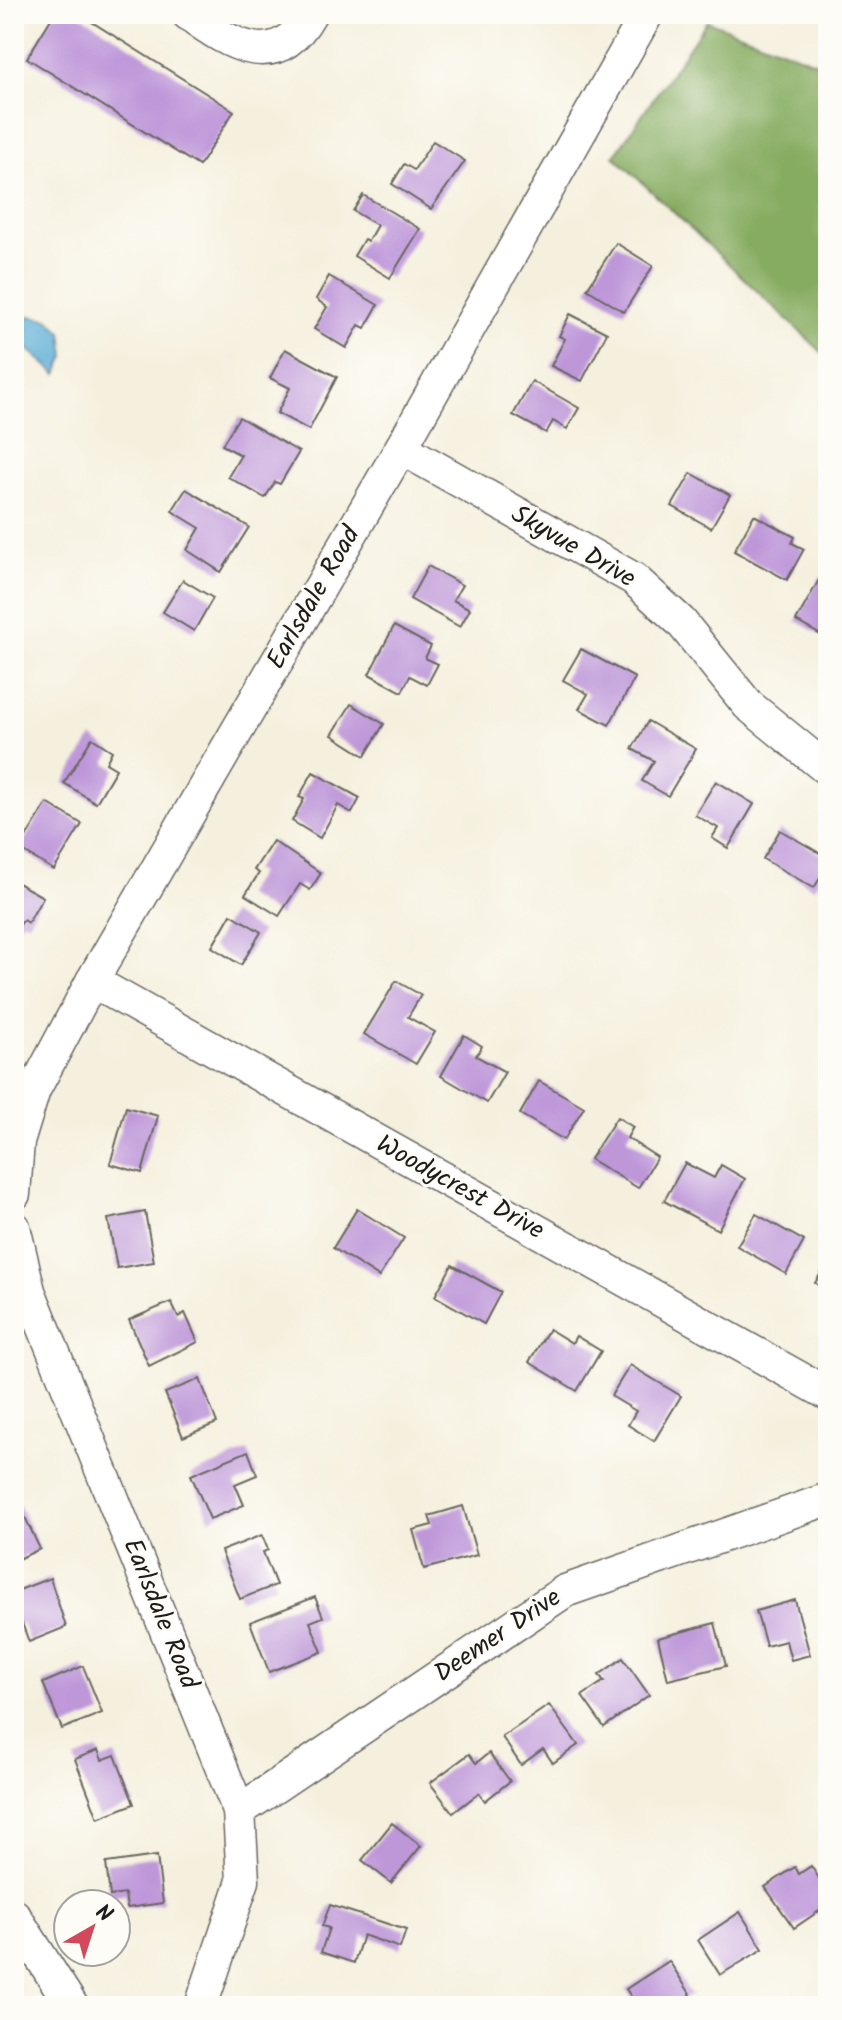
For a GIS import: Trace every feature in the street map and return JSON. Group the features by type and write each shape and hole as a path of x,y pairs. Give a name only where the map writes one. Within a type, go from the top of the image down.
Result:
{"street":[{"path":"188,14 233,42 256,51 277,49 295,35 310,14"},
{"name":"Earlsdale Road","path":"14,1194 18,1142 34,1090 92,981 401,448 647,14"},
{"name":"Skyvue Drive","path":"401,448 634,579 681,622 748,705 828,770"},
{"name":"Woodycrest Drive","path":"92,981 828,1394"},
{"name":"Earlsdale Road","path":"14,1227 29,1291 239,1811 243,1881 201,2006"},
{"name":"Deemer Drive","path":"239,1811 565,1591 828,1499"},
{"path":"14,1915 72,2006"}],"green space":[{"path":"707,21 828,67 828,358 614,156"}],"water":[{"path":"29,316 48,319 62,332 65,356 57,374 14,337 14,324"}],"building":[{"path":"54,14 79,14 234,111 199,166 27,58"},
{"path":"433,141 465,161 431,209 392,184 404,164 414,170"},
{"path":"363,195 420,229 390,278 354,256 377,225 353,211"},
{"path":"616,243 653,266 624,312 587,289"},
{"path":"329,276 378,305 365,328 359,325 346,348 314,329 327,307 316,299"},
{"path":"570,314 607,333 582,381 551,366 565,339 559,336"},
{"path":"285,349 337,377 309,430 277,413 290,388 270,378"},
{"path":"532,381 579,408 567,429 553,421 546,433 513,415"},
{"path":"239,417 299,452 280,484 275,482 265,498 228,477 241,455 222,445"},
{"path":"691,473 730,495 711,528 672,506"},
{"path":"186,489 249,527 221,572 187,550 200,528 172,511"},
{"path":"754,515 795,537 792,543 804,549 787,580 734,551"},
{"path":"428,566 462,585 453,600 470,609 460,627 410,599"},
{"path":"821,576 828,580 828,639 796,621"},
{"path":"183,580 213,598 194,631 163,612"},
{"path":"394,626 431,646 425,658 438,664 427,685 410,676 402,692 369,674"},
{"path":"581,649 635,678 609,725 579,709 588,694 563,680"},
{"path":"351,704 384,724 365,756 332,735"},
{"path":"648,721 696,749 668,796 642,781 654,761 632,749"},
{"path":"92,738 112,751 106,763 116,769 96,803 64,783"},
{"path":"313,772 360,798 352,813 338,805 320,838 292,821 304,799 299,797"},
{"path":"716,781 754,804 728,848 712,838 718,828 695,815"},
{"path":"47,803 82,824 54,870 19,849"},
{"path":"780,830 828,858 828,865 814,888 763,859"},
{"path":"273,841 321,873 310,890 300,884 279,916 245,895 259,873 254,870"},
{"path":"14,881 43,897 28,923 23,920 14,935"},
{"path":"231,914 261,932 241,965 212,947"},
{"path":"396,981 421,995 408,1017 435,1032 416,1064 364,1034"},
{"path":"464,1035 482,1046 476,1056 505,1072 487,1103 441,1076"},
{"path":"539,1081 584,1107 564,1140 520,1114"},
{"path":"126,1107 158,1116 142,1173 110,1164"},
{"path":"617,1117 633,1127 627,1138 657,1157 638,1188 590,1159"},
{"path":"685,1163 714,1178 721,1165 745,1179 718,1230 664,1201"},
{"path":"357,1209 404,1238 379,1277 333,1248"},
{"path":"145,1212 154,1262 117,1268 108,1219"},
{"path":"756,1214 804,1241 786,1274 737,1246"},
{"path":"828,1262 828,1291 815,1283"},
{"path":"452,1265 501,1292 484,1324 435,1296"},
{"path":"171,1302 178,1317 185,1313 198,1342 149,1366 129,1320"},
{"path":"549,1329 572,1343 576,1336 601,1351 577,1391 529,1362"},
{"path":"630,1365 681,1396 654,1441 628,1425 636,1411 611,1396"},
{"path":"200,1379 217,1423 183,1437 165,1393"},
{"path":"248,1451 257,1475 235,1484 244,1505 210,1519 191,1475"},
{"path":"18,1502 40,1549 14,1561 14,1504"},
{"path":"463,1506 477,1555 424,1569 413,1530 432,1525 429,1516"},
{"path":"262,1535 268,1550 263,1552 276,1585 240,1599 221,1551"},
{"path":"50,1578 66,1627 29,1642 22,1623 14,1626 14,1592"},
{"path":"315,1597 323,1617 310,1622 322,1652 269,1672 250,1622"},
{"path":"795,1600 810,1655 791,1660 786,1641 766,1646 756,1611"},
{"path":"715,1623 726,1666 668,1680 658,1638"},
{"path":"623,1658 649,1695 604,1727 582,1696 604,1681 599,1675"},
{"path":"83,1666 102,1713 62,1729 43,1683"},
{"path":"549,1705 578,1745 553,1763 543,1749 521,1765 502,1737"},
{"path":"98,1750 102,1760 115,1755 134,1804 98,1818 75,1759"},
{"path":"489,1753 510,1781 485,1801 479,1793 453,1813 430,1783 469,1754 476,1763"},
{"path":"392,1823 421,1846 391,1883 362,1860"},
{"path":"157,1856 163,1903 132,1907 132,1888 109,1888 106,1863"},
{"path":"811,1866 828,1892 828,1905 794,1928 765,1887 795,1867 799,1874"},
{"path":"330,1905 406,1930 400,1948 363,1935 354,1963 321,1952 329,1928 322,1926"},
{"path":"740,1912 763,1949 720,1975 698,1940"},
{"path":"669,1961 691,1995 673,2006 637,2006 626,1989"}]}
